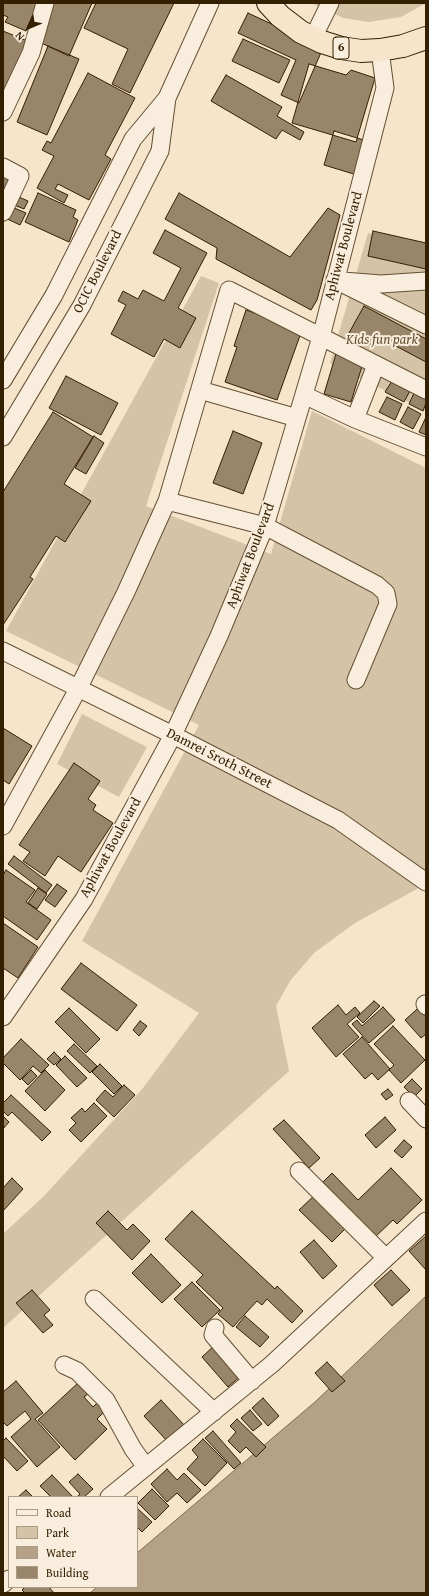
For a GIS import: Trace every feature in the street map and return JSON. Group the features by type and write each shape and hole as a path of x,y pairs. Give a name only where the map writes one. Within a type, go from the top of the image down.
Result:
{"highway":[{"name":"6","path":"268,3 290,25 313,38 351,50 380,50 402,46 426,38"}],"street":[{"path":"3,112 31,53 45,3"},
{"name":"OCIC Boulevard","path":"3,380 54,295 133,139 167,98 210,3"},
{"path":"313,38 330,3"},
{"name":"Aphiwat Boulevard","path":"3,1017 84,899 173,735 219,636 265,526 321,337 385,88 380,50"},
{"name":"OCIC Boulevard","path":"3,437 82,305 160,151 167,98"},
{"path":"3,167 20,176 3,212"},
{"path":"335,280 381,284 426,281"},
{"path":"335,280 426,325"},
{"path":"377,301 381,284"},
{"path":"3,826 78,689 126,592 167,501 229,290 426,390"},
{"path":"355,419 376,365"},
{"path":"200,390 297,418"},
{"path":"304,395 355,419 426,446"},
{"path":"167,501 265,526 362,576 377,585 386,593 388,604 356,680"},
{"name":"Damrei Sroth Street","path":"3,650 338,820 426,882"},
{"path":"408,1101 426,1119"},
{"path":"299,1171 386,1258"},
{"path":"110,1496 272,1364 426,1221"},
{"path":"94,1299 214,1412"},
{"path":"215,1328 213,1335 252,1381"},
{"path":"64,1365 77,1371 106,1400 133,1449 146,1467"}],"green space":[{"path":"311,3 426,3 401,17 369,22 343,18"},
{"name":"Kids fun park","path":"368,233 426,247 426,411 330,363"},
{"path":"201,276 219,283 146,506 271,554 312,411 426,468 426,884 355,923 314,953 290,981 276,1006 289,1071 3,1328 3,1234 43,1197 143,1088 199,1013 82,941 199,725 6,631"},
{"path":"82,714 147,747 119,797 57,764"}],"water":[{"path":"426,1296 426,1593 90,1593 96,1588 138,1588 138,1552 315,1402"}],"building":[{"path":"3,3 38,3 26,31 5,22 8,17 3,15"},
{"path":"53,3 92,3 69,56 37,41"},
{"path":"96,3 174,3 130,93 112,84 128,49 84,28"},
{"path":"248,13 323,48 299,103 281,95 296,60 238,33"},
{"path":"3,31 32,43 3,111"},
{"path":"243,39 290,60 279,83 232,61"},
{"path":"48,46 79,59 47,135 17,122"},
{"path":"309,64 346,75 351,70 375,78 356,142 292,123"},
{"path":"88,73 135,98 105,155 111,159 89,200 58,184 55,189 68,195 64,203 37,188 54,156 42,150 47,141 51,143"},
{"path":"226,75 282,107 277,116 304,132 300,140 282,130 276,139 211,101"},
{"path":"334,131 367,141 357,175 324,165"},
{"path":"3,173 16,178 5,204 26,213 20,225 3,217"},
{"path":"38,193 76,210 73,217 78,220 69,242 25,222"},
{"path":"179,193 290,257 328,208 340,215 317,300 311,310 216,259 217,248 165,219"},
{"path":"12,194 28,201 24,209 9,203"},
{"path":"165,230 207,253 178,308 196,318 180,348 164,339 154,357 111,334 126,305 118,301 123,291 138,299 143,290 164,301 181,268 153,253"},
{"path":"373,231 426,243 426,269 368,256"},
{"path":"364,306 426,339 426,362 379,337 374,346 349,333"},
{"path":"246,310 302,330 277,400 225,382 237,347 234,346"},
{"path":"336,354 363,363 351,402 324,394"},
{"path":"66,376 118,403 101,435 49,408"},
{"path":"394,378 412,387 404,402 385,392"},
{"path":"416,389 426,393 426,403 423,411 409,404"},
{"path":"387,397 402,404 395,420 379,412"},
{"path":"408,407 421,414 413,429 400,422"},
{"path":"53,412 93,437 64,484 91,501 65,542 56,536 30,577 33,579 3,625 3,492"},
{"path":"426,417 426,435 419,432"},
{"path":"233,431 262,443 243,494 213,483"},
{"path":"94,436 104,443 86,474 75,468"},
{"path":"3,728 32,746 9,784 3,780"},
{"path":"74,763 100,781 88,799 96,805 93,810 113,823 81,872 58,856 45,876 23,861 30,852 19,845"},
{"path":"14,856 52,885 46,893 8,864"},
{"path":"6,870 35,890 26,902 51,920 37,940 3,916 3,875"},
{"path":"57,884 67,891 55,907 45,900"},
{"path":"38,888 47,894 37,909 28,903"},
{"path":"3,923 38,947 18,978 3,968"},
{"path":"81,963 137,1005 117,1031 61,989"},
{"path":"374,1001 380,1006 363,1023 357,1017"},
{"path":"426,1001 426,1034 421,1038 405,1020"},
{"path":"338,1005 346,1015 355,1007 360,1013 347,1024 359,1037 336,1057 312,1028"},
{"path":"383,1007 395,1020 369,1043 352,1024 357,1020 362,1026"},
{"path":"69,1008 100,1039 86,1053 55,1022"},
{"path":"140,1021 147,1026 139,1036 133,1030"},
{"path":"393,1026 425,1060 401,1083 389,1070 394,1065 374,1044"},
{"path":"362,1037 390,1069 378,1080 372,1073 365,1079 343,1054"},
{"path":"21,1039 49,1065 41,1073 33,1066 20,1080 3,1063 3,1058"},
{"path":"74,1044 97,1066 90,1073 67,1051"},
{"path":"54,1052 61,1059 54,1065 47,1059"},
{"path":"65,1056 87,1078 77,1087 56,1065"},
{"path":"100,1064 122,1086 114,1094 92,1072"},
{"path":"31,1070 37,1076 28,1085 22,1079"},
{"path":"45,1070 65,1090 45,1111 25,1091"},
{"path":"412,1079 422,1089 414,1097 404,1087"},
{"path":"124,1085 135,1095 114,1117 96,1100 105,1090 113,1097"},
{"path":"388,1089 393,1095 386,1100 381,1094"},
{"path":"11,1095 51,1132 42,1141 12,1112 8,1116 3,1111 3,1103"},
{"path":"94,1103 107,1116 81,1142 69,1130 76,1123 71,1118 82,1108 85,1112"},
{"path":"3,1116 9,1122 3,1129"},
{"path":"385,1117 396,1130 376,1148 365,1135"},
{"path":"284,1120 320,1158 309,1168 273,1129"},
{"path":"404,1140 412,1147 402,1158 394,1151"},
{"path":"391,1168 422,1200 397,1224 393,1220 375,1237 323,1182 332,1173 358,1200"},
{"path":"12,1178 23,1189 3,1211 3,1188"},
{"path":"318,1192 350,1224 332,1242 299,1210"},
{"path":"108,1211 127,1230 133,1224 150,1241 132,1260 96,1223"},
{"path":"192,1211 275,1289 277,1286 303,1311 292,1323 267,1299 262,1305 257,1301 233,1327 218,1314 223,1308 196,1282 203,1275 165,1239"},
{"path":"426,1236 426,1270 409,1251"},
{"path":"314,1240 337,1266 323,1279 300,1252"},
{"path":"151,1254 181,1285 162,1303 132,1273"},
{"path":"391,1270 410,1290 392,1306 374,1285"},
{"path":"192,1282 220,1310 202,1327 174,1299"},
{"path":"32,1290 50,1310 44,1315 53,1325 43,1333 16,1303"},
{"path":"245,1316 269,1337 260,1347 236,1327"},
{"path":"216,1344 243,1374 228,1387 202,1357"},
{"path":"327,1362 345,1381 332,1392 315,1373"},
{"path":"16,1381 43,1413 35,1419 60,1447 37,1467 11,1437 31,1419 25,1411 7,1426 3,1422 3,1392"},
{"path":"78,1383 88,1394 84,1397 93,1407 102,1398 110,1406 97,1419 107,1429 75,1460 38,1420"},
{"path":"263,1398 279,1416 268,1426 252,1408"},
{"path":"161,1400 185,1426 168,1442 144,1416"},
{"path":"250,1410 262,1424 253,1431 241,1418"},
{"path":"237,1419 266,1447 256,1457 246,1447 240,1453 228,1441 236,1432 230,1426"},
{"path":"213,1431 241,1463 234,1469 205,1438"},
{"path":"6,1438 28,1461 17,1471 3,1456 3,1441"},
{"path":"203,1439 227,1463 205,1486 187,1469 198,1457 192,1450"},
{"path":"167,1469 177,1480 184,1473 201,1490 187,1503 177,1493 167,1502 151,1484"},
{"path":"78,1474 93,1489 85,1496 78,1496 80,1494 69,1482"},
{"path":"52,1475 72,1496 50,1496 40,1486"},
{"path":"152,1489 169,1506 155,1520 138,1503"},
{"path":"26,1490 32,1496 19,1496"},
{"path":"138,1509 152,1522 142,1532 138,1528"},
{"path":"24,1588 50,1588 54,1593 25,1593 22,1590"}]}
